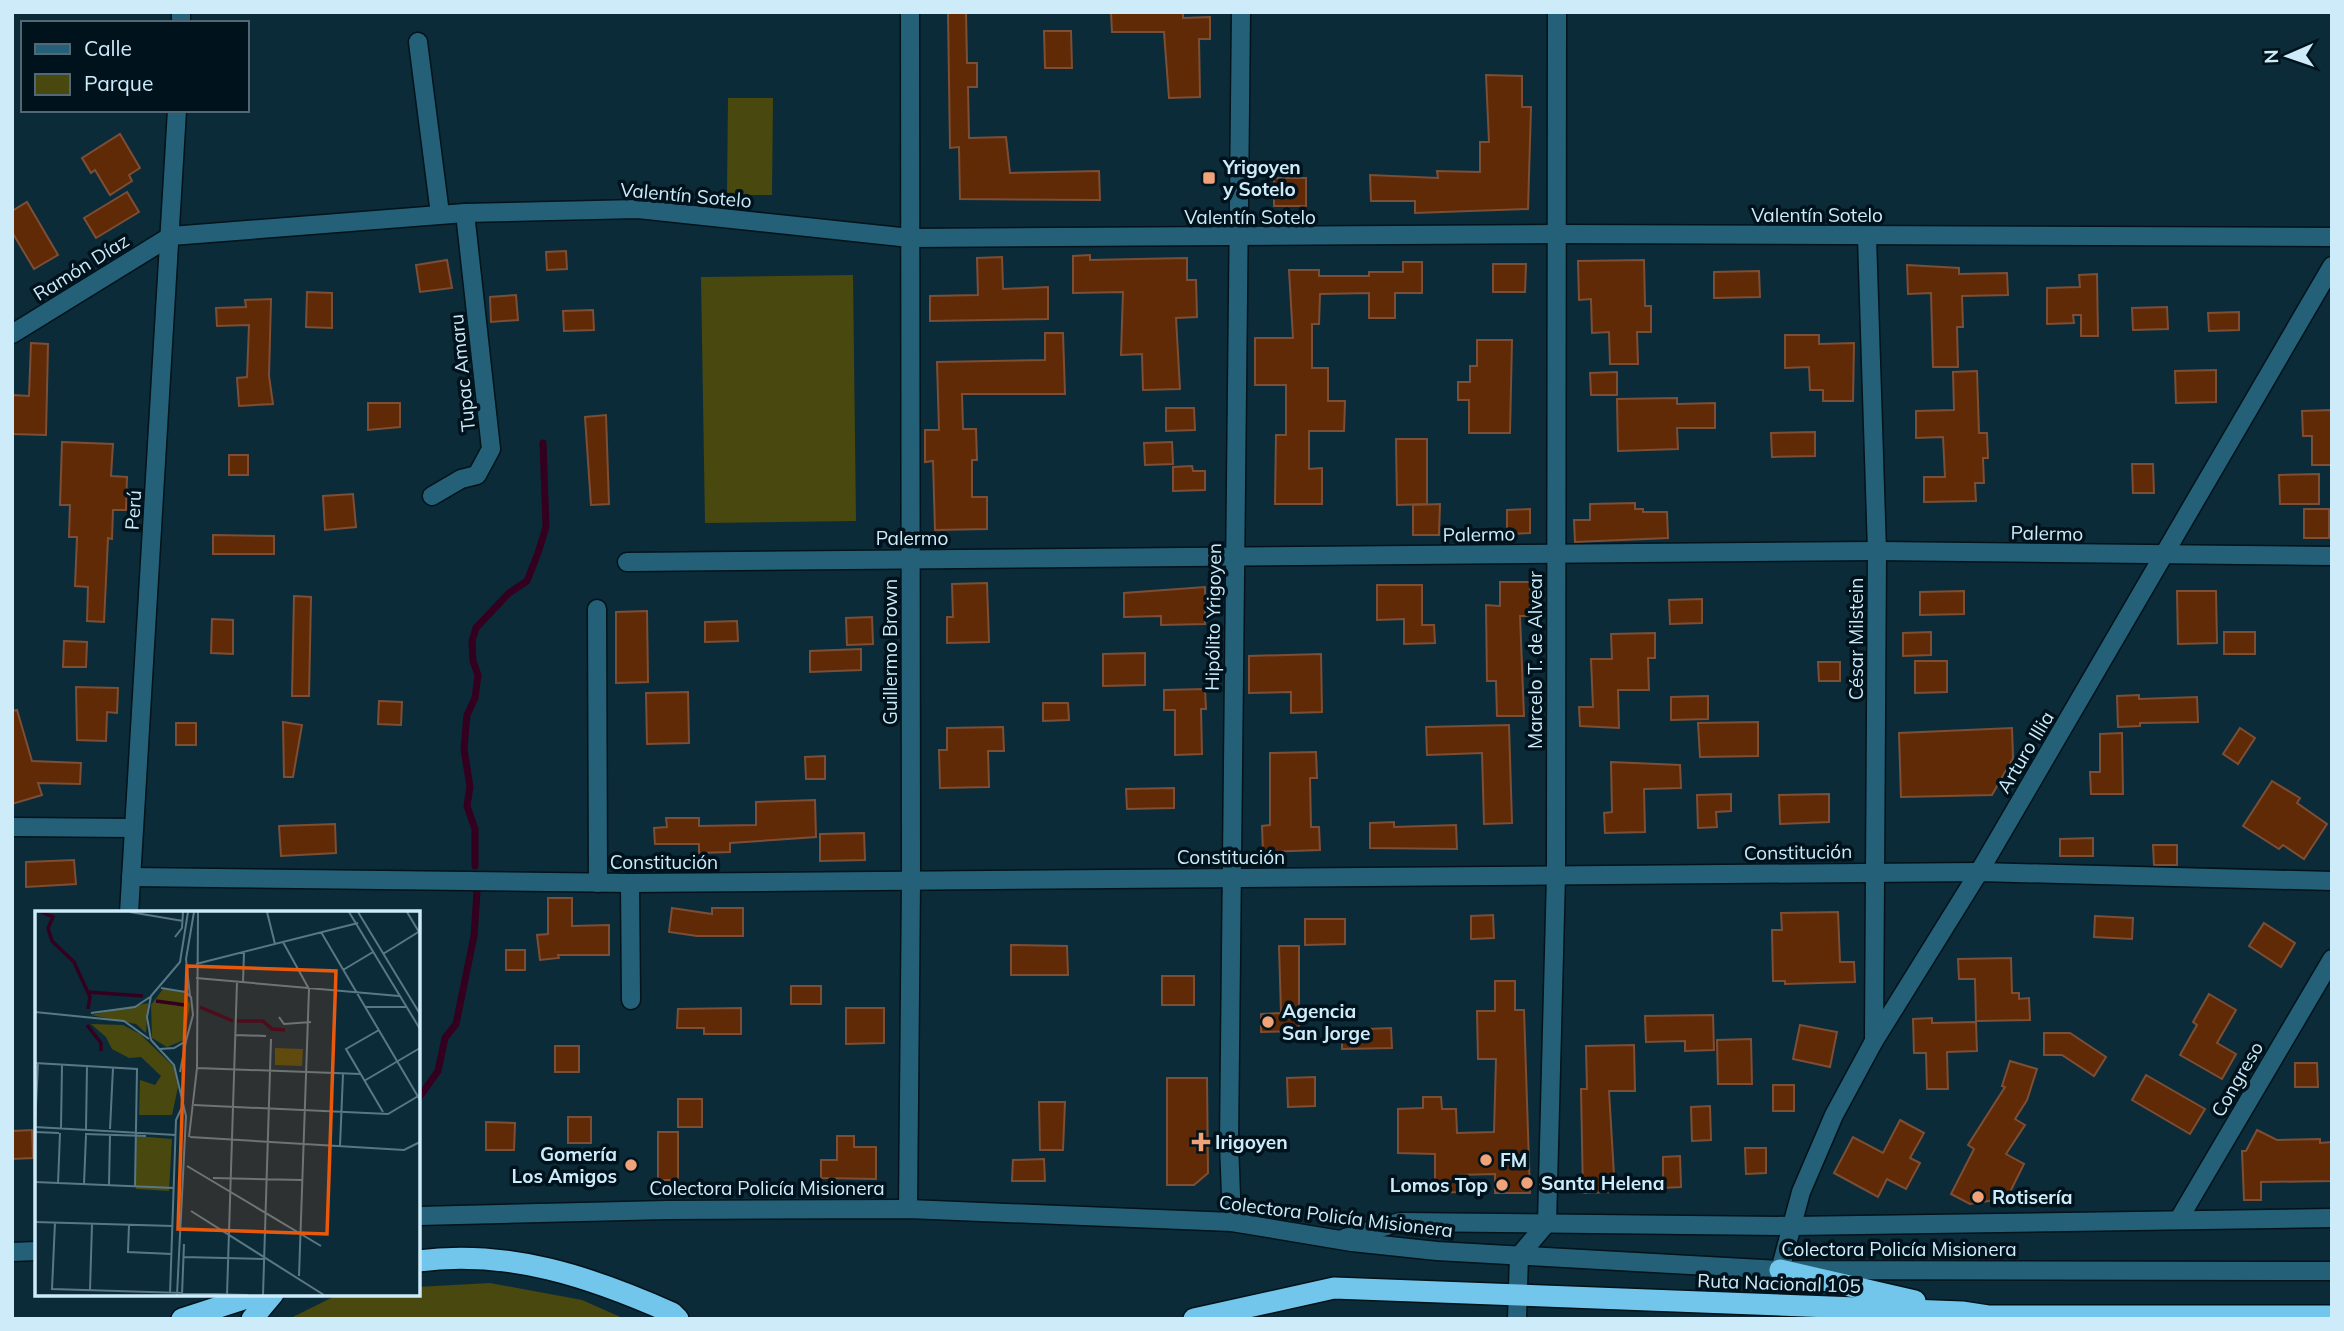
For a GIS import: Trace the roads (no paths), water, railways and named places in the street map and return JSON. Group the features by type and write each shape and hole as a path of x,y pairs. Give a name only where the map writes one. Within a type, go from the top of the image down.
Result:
{"highway":[{"path":"420,1261 439,1259 526,1263 605,1283 680,1317"},
{"path":"1780,1270 1962,1312"},
{"name":"Ruta Nacional 105","path":"1234,1316 1293,1294 1334,1287 1962,1312 1988,1317 2332,1316"},
{"path":"182,1319 253,1296"},
{"path":"252,1319 271,1296"},
{"name":"Ruta Nacional 105","path":"1194,1319 1234,1316 1266,1319"}],"street":[{"name":"Guillermo Brown","path":"908,1209 911,881 910,12"},
{"name":"Hipólito Yrigoyen","path":"1232,1222 1228,1143 1241,12"},
{"name":"Marcelo T. de Alvear","path":"1547,1223 1556,875 1557,12"},
{"path":"418,42 440,215"},
{"name":"Perú","path":"129,911 177,112"},
{"name":"Valentín Sotelo","path":"171,236 465,213 638,209 910,238 1556,234 2332,237"},
{"name":"Tupac Amaru","path":"432,496 461,480 477,475 491,449 465,213"},
{"name":"Ramón Díaz","path":"12,334 171,236"},
{"name":"César Milstein","path":"1867,237 1878,551 1874,1041"},
{"name":"Arturo Illia","path":"1780,1270 1801,1192 1834,1115 1874,1041 1979,872 2166,556 2332,266"},
{"name":"Palermo","path":"627,562 1878,551 2332,556"},
{"path":"597,609 598,883"},
{"path":"12,827 134,828"},
{"name":"Constitución","path":"131,877 630,883 1979,872 2332,881"},
{"path":"630,883 631,1000"},
{"name":"Congreso","path":"2179,1219 2332,959"},
{"name":"Colectora Policía Misionera","path":"420,1216 667,1210 908,1209 1232,1222 1338,1240 1437,1251 1780,1270 2332,1271"},
{"path":"1338,1240 1400,1222 1791,1226 2332,1218"},
{"path":"1517,1319 1519,1256 1547,1223"},
{"path":"12,1252 35,1251"}],"waterway":[{"path":"475,866 475,829 467,806 470,787 464,749 467,715 475,698 478,675 473,661 472,641 476,628 509,593 527,581 538,553 546,527 543,443"},
{"path":"420,1096 438,1071 445,1038 456,1024 474,936 477,892"}],"place":[{"name":"Yrigoyen y Sotelo","path":"1209,178"},
{"name":"Agencia San Jorge","path":"1268,1022"},
{"name":"Irigoyen","path":"1201,1142"},
{"name":"FM","path":"1486,1160"},
{"name":"Gomería Los Amigos","path":"631,1165"},
{"name":"Santa Helena","path":"1527,1183"},
{"name":"Lomos Top","path":"1502,1185"},
{"name":"Rotisería","path":"1978,1197"}]}
